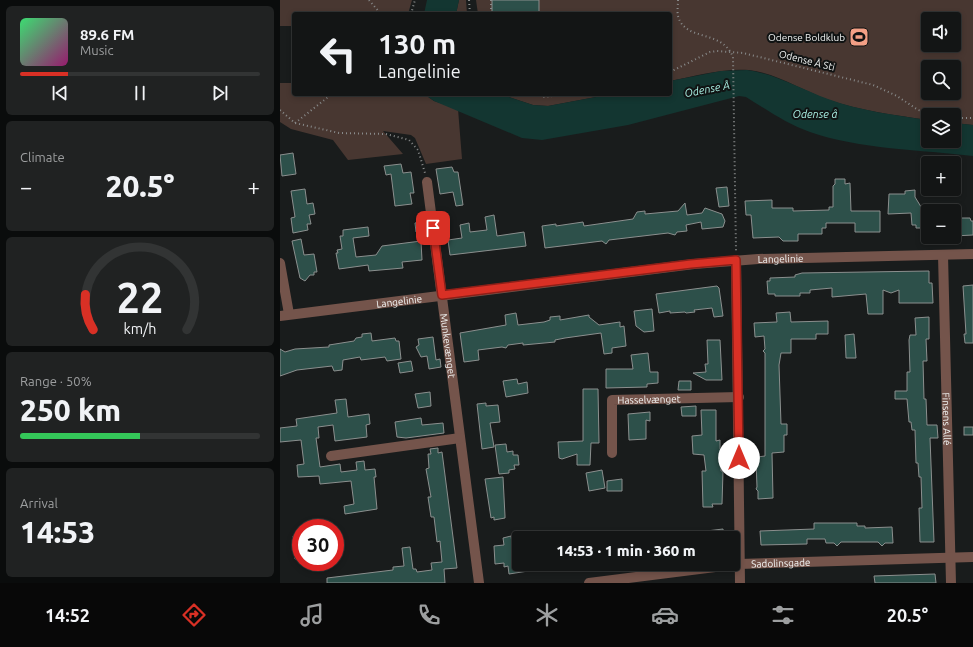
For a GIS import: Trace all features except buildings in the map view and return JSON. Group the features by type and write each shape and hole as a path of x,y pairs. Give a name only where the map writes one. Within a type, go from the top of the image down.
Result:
{"street":[{"name":"Munkevænget","path":"427,182 479,583"},
{"name":"Langelinie","path":"284,315 691,264 736,260 973,254"},
{"name":"Finsens Allé","path":"943,255 951,583"},
{"path":"736,260 739,397 739,531"},
{"path":"280,263 284,315"},
{"name":"Hasselvænget","path":"612,453 612,400 739,397"},
{"path":"331,456 460,438"},
{"name":"Sadolinsgade","path":"740,564 973,557"},
{"name":"Sadolinsgade","path":"589,583 684,571"},
{"path":"739,571 740,583"}],"path":[{"path":"369,0 379,12"},
{"path":"412,12 415,0"},
{"path":"469,0 470,12"},
{"path":"491,0 491,12"},
{"path":"678,0 678,15 686,28 694,33 719,40 731,51 734,62 736,260"},
{"name":"Odense Å Sti","path":"672,71 710,52 731,51 873,85 921,111"},
{"path":"295,123 329,96"},
{"path":"280,110 295,123 339,133 386,134 409,140 418,150 427,182"},
{"path":"961,118 973,118"}],"shaded area":[{"path":"280,0 412,0 409,12 292,12 292,26 280,26"},
{"path":"459,0 466,0 467,12 456,12"},
{"path":"476,0 973,0 973,125 961,124 961,108 921,108 921,119 853,107 829,100 759,72 749,70 719,71 672,81 672,12 478,12"},
{"path":"280,83 292,83 292,96 427,96 434,101 458,109 462,159 426,164 415,138 411,135 383,131 403,154 348,160 333,140 291,129 280,122"},
{"path":"506,96 601,96 548,106 533,105"}],"water":[{"path":"427,0 459,0 456,12 424,12"},
{"name":"Odense å","path":"747,70 758,72 853,107 921,119 921,148 961,148 961,124 973,125 973,156 891,148 829,138 793,125 746,97 739,96 628,125 542,140 522,138 434,101 427,96 506,96 533,105 548,106 601,96 672,96 672,81 721,71"}],"place":[{"name":"Odense Boldklub","path":"859,37"}],"route":[{"path":"433,228 442,295 691,264 736,260 739,458"}],"water label":[{"name":"Odense Å","path":"707,89"}]}
